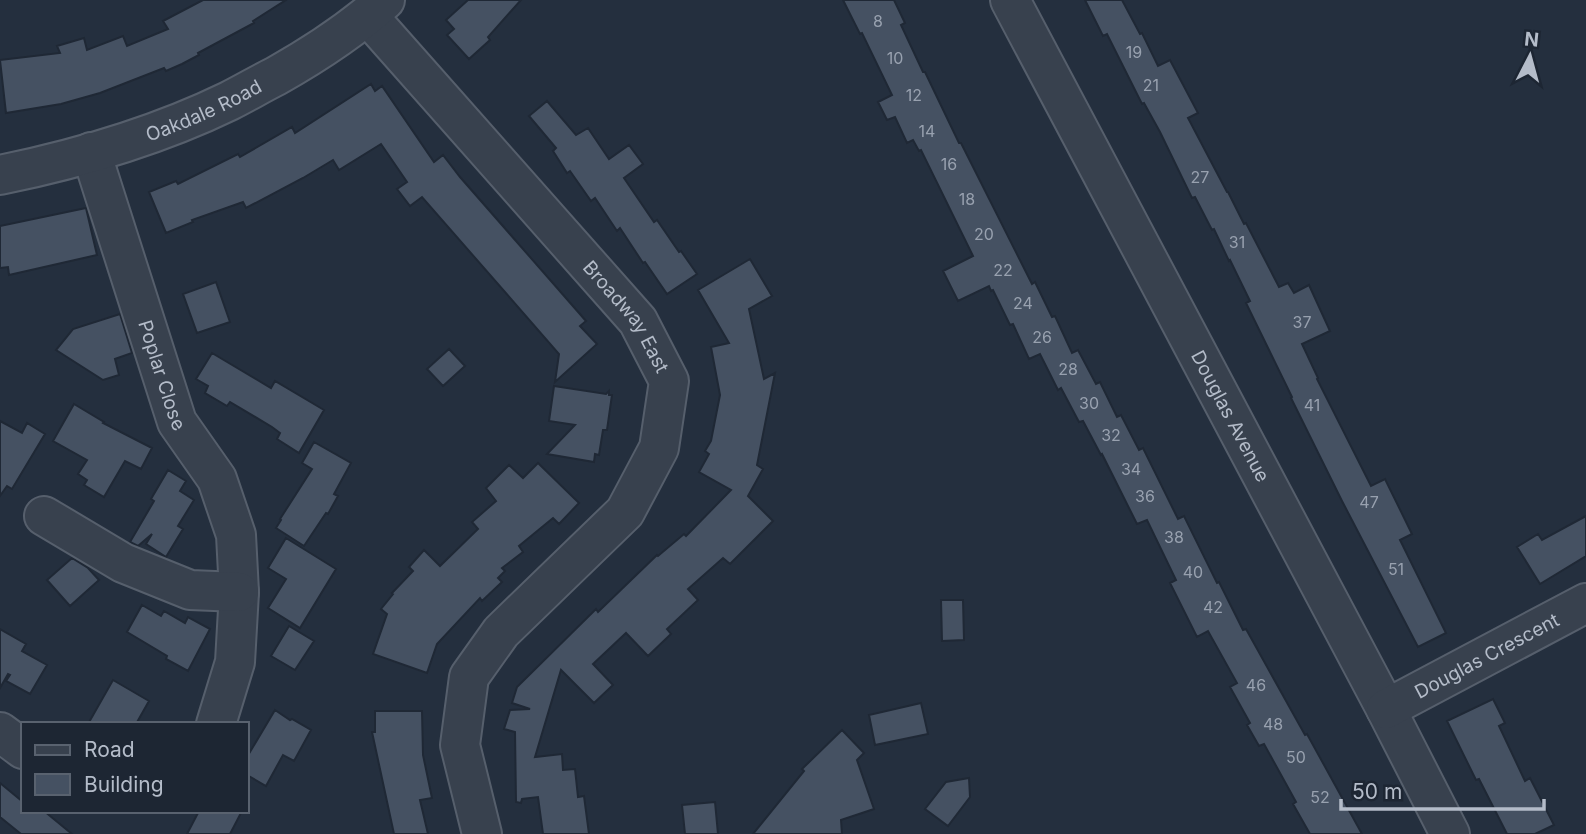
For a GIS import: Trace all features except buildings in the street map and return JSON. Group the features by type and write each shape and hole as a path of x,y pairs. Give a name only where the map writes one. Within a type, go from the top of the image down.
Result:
{"street":[{"name":"Douglas Avenue","path":"1010,0 1450,834"},
{"name":"Oakdale Road","path":"0,175 52,164 161,130 229,101 314,54 377,8"},
{"name":"Broadway East","path":"377,8 638,321 669,381 659,448 625,512 500,632 469,677 460,745 482,834"},
{"name":"Poplar Close","path":"91,152 177,422 217,479 236,535 239,592 235,662 217,722"},
{"path":"44,516 123,563 190,590 239,592"},
{"name":"Douglas Crescent","path":"1386,709 1586,603"},
{"path":"0,732 21,748"}]}
